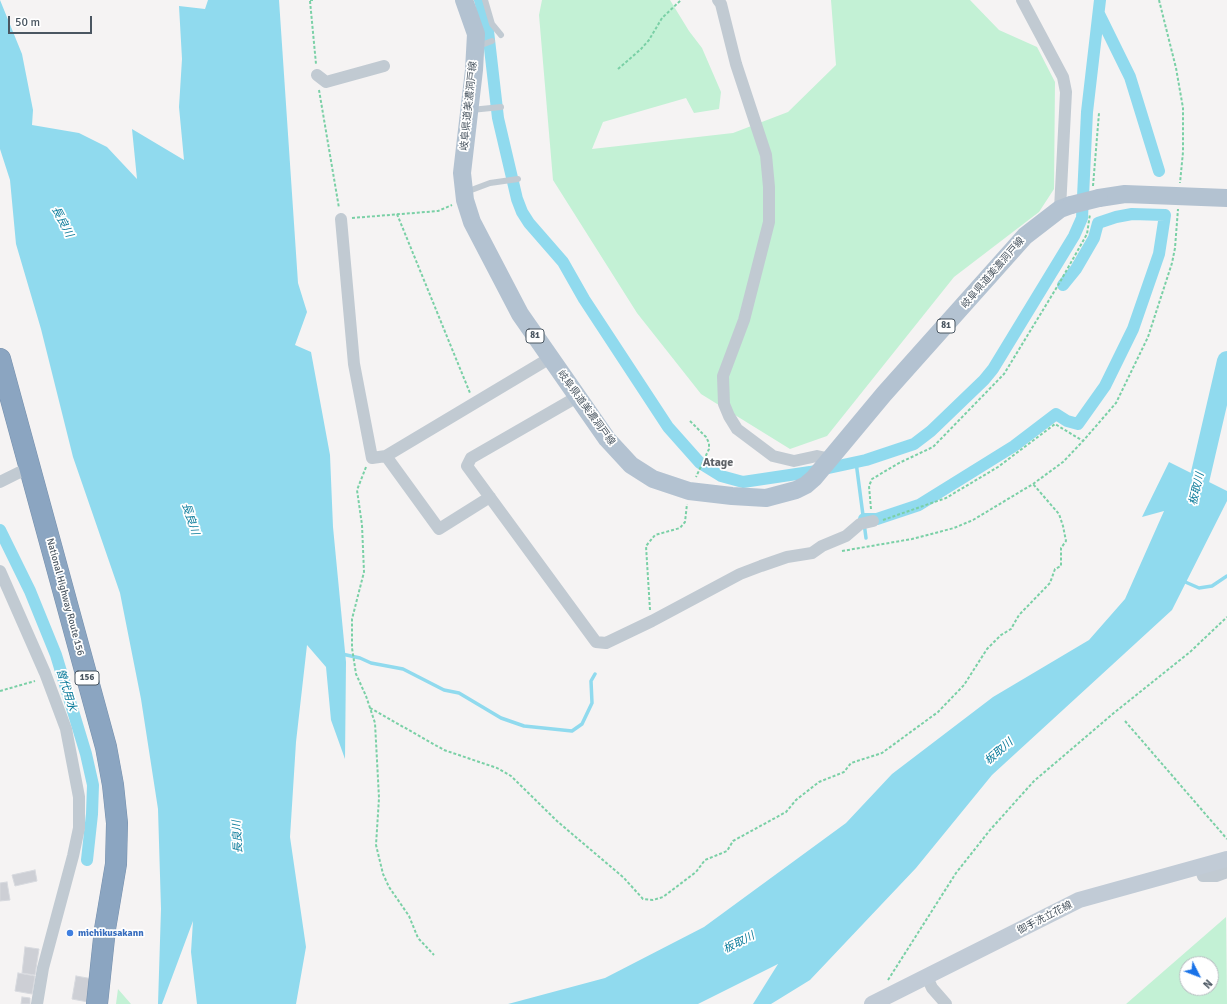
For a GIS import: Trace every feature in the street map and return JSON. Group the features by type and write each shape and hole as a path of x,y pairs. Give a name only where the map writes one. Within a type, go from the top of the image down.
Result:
{"highway":[{"name":"National Highway Route 156","path":"0,359 106,748 113,785 116,823 116,864 105,929 96,1004"}],"main road":[{"name":"岐阜県道美濃洞戸線","path":"464,0 476,34 484,43 470,110 462,173 465,196 472,222 517,308 607,439 631,465 653,479 690,491 766,498 796,490 814,478 884,394 1025,236 1066,207 1125,194 1180,195"},
{"name":"81","path":"1180,195 1227,198"},
{"name":"御手洗立花線","path":"872,1004 1079,900 1227,859"}],"street":[{"path":"718,0 721,4 750,111 766,155 769,187 769,222 744,320 723,376 724,404 737,429 773,456 794,461 817,456 829,461"},
{"path":"1022,0 1063,77 1066,92 1066,207"},
{"path":"317,75 326,82 384,66"},
{"path":"341,219 354,364 372,458 386,456 550,358"},
{"path":"577,397 471,458 467,466 596,642 606,642 652,621 740,574 787,557 812,553 822,546 846,536 860,524 873,521"},
{"path":"386,456 439,529 490,497"},
{"path":"0,482 30,469"},
{"path":"0,571 19,610 66,729 79,797 79,828 64,894 43,968 37,1004"},
{"path":"1200,867 1204,876 1216,876 1227,872"},
{"path":"927,977 932,988 946,1004"}],"lane":[{"path":"485,0 492,24 501,35"},
{"path":"470,110 501,107"},
{"path":"465,196 490,183 508,182 518,179"}],"path":[{"path":"315,0 310,1 317,75 323,125 341,219 438,211 465,196"},
{"path":"618,70 641,50 649,40 662,18 681,0"},
{"path":"842,551 898,542 954,528 973,520 1033,484 1062,462 1083,441 1116,403 1148,337 1175,248 1179,216 1183,152 1182,108 1176,68 1159,0"},
{"path":"1083,441 1055,424 998,467 946,498 877,522 873,521 869,486 872,479 898,463 933,447 1004,374 1087,234 1094,200 1099,113"},
{"path":"397,214 474,403"},
{"path":"652,621 646,546 654,535 680,528 684,522 690,491 709,449 709,443 706,437 690,421"},
{"path":"372,458 364,471 357,490 362,525 364,572 352,619 352,648 354,665 375,723 377,738 379,798 376,845 383,874 389,887 409,916 418,938 434,955"},
{"path":"370,708 444,750 497,768 511,776 557,821 624,878 643,899 653,900 664,897 696,872 705,860 727,851 733,841 786,812 796,800 819,782 844,772 851,763 882,753 938,712 964,685 988,649 1002,635 1011,629 1019,615 1050,583 1055,568 1061,566 1061,548 1066,541 1066,536 1059,514 1033,484"},
{"path":"886,983 956,873 990,830 1034,781 1115,712 1190,652 1227,617"},
{"path":"0,691 47,678"},
{"path":"1125,721 1227,839"}],"green space":[{"path":"542,0 670,0 689,31 702,48 721,92 719,109 694,113 686,98 603,122 592,149 733,133 788,112 836,65 831,0 970,0 999,30 1037,47 1055,82 1054,189 1039,212 954,277 827,436 790,449 701,394 637,313 553,180 539,15"},
{"path":"1226,917 1227,1004 1126,1004 1179,958 1179,996 1219,996 1219,956 1181,956"},
{"path":"118,989 131,1004 116,1004"}],"water":[{"name":"長良川","path":"0,0 22,54 33,110 32,125 79,133 107,147 137,179 132,129 184,160 179,107 182,59 179,6 205,9 208,0 279,0 298,283 307,312 295,345 311,352 330,455 333,527 346,662 345,759 331,720 326,667 307,645 296,742 290,837 306,947 296,1004 197,1004 191,952 193,921 162,1004 158,1004 161,909 158,809 141,699 120,593 73,457 41,329 16,244 10,180 0,149"},
{"path":"1169,462 1227,491 1227,501 1172,610 992,775 916,868 810,980 771,1004 753,1004 778,964 698,1004 508,1004 605,978 704,927 846,823 892,774 993,697 1089,640 1125,599 1164,511 1142,517"}],"building":[{"path":"35,870 37,881 15,886 12,875"},
{"path":"7,882 10,900 0,901 0,883"},
{"path":"25,947 39,949 35,975 22,973"},
{"path":"18,973 35,976 32,994 15,991"},
{"path":"76,976 93,979 88,1002 72,999"},
{"path":"22,997 30,998 30,1004 21,1004"}],"waterway":[{"path":"480,0 488,31 498,118 517,199 522,212 529,223 563,262 584,299 668,427 700,463 721,476 743,482 810,472 866,460 914,444 931,431 984,380 993,369 1074,236 1082,218 1087,112 1100,0"},
{"path":"1099,14 1130,77 1159,171"},
{"path":"864,519 877,519 919,505 1014,446 1056,414 1067,421 1078,424 1105,386 1133,329 1159,254 1165,215 1132,214 1098,223 1094,238 1076,269 1063,285"},
{"name":"板取川","path":"1194,503 1227,361"},
{"path":"856,462 866,538"},
{"name":"曽代用水","path":"0,530 30,591 56,655 86,754 93,785 92,814 87,860"},
{"path":"1183,581 1199,588 1212,586 1227,576"},
{"path":"342,654 360,658 371,663 403,669 444,690 459,693 501,718 524,726 572,731 582,724 592,703 591,681 595,674"}],"place":[{"name":"michikusakann","path":"70,933"}],"district":[{"name":"Atage","path":"718,463"}]}
